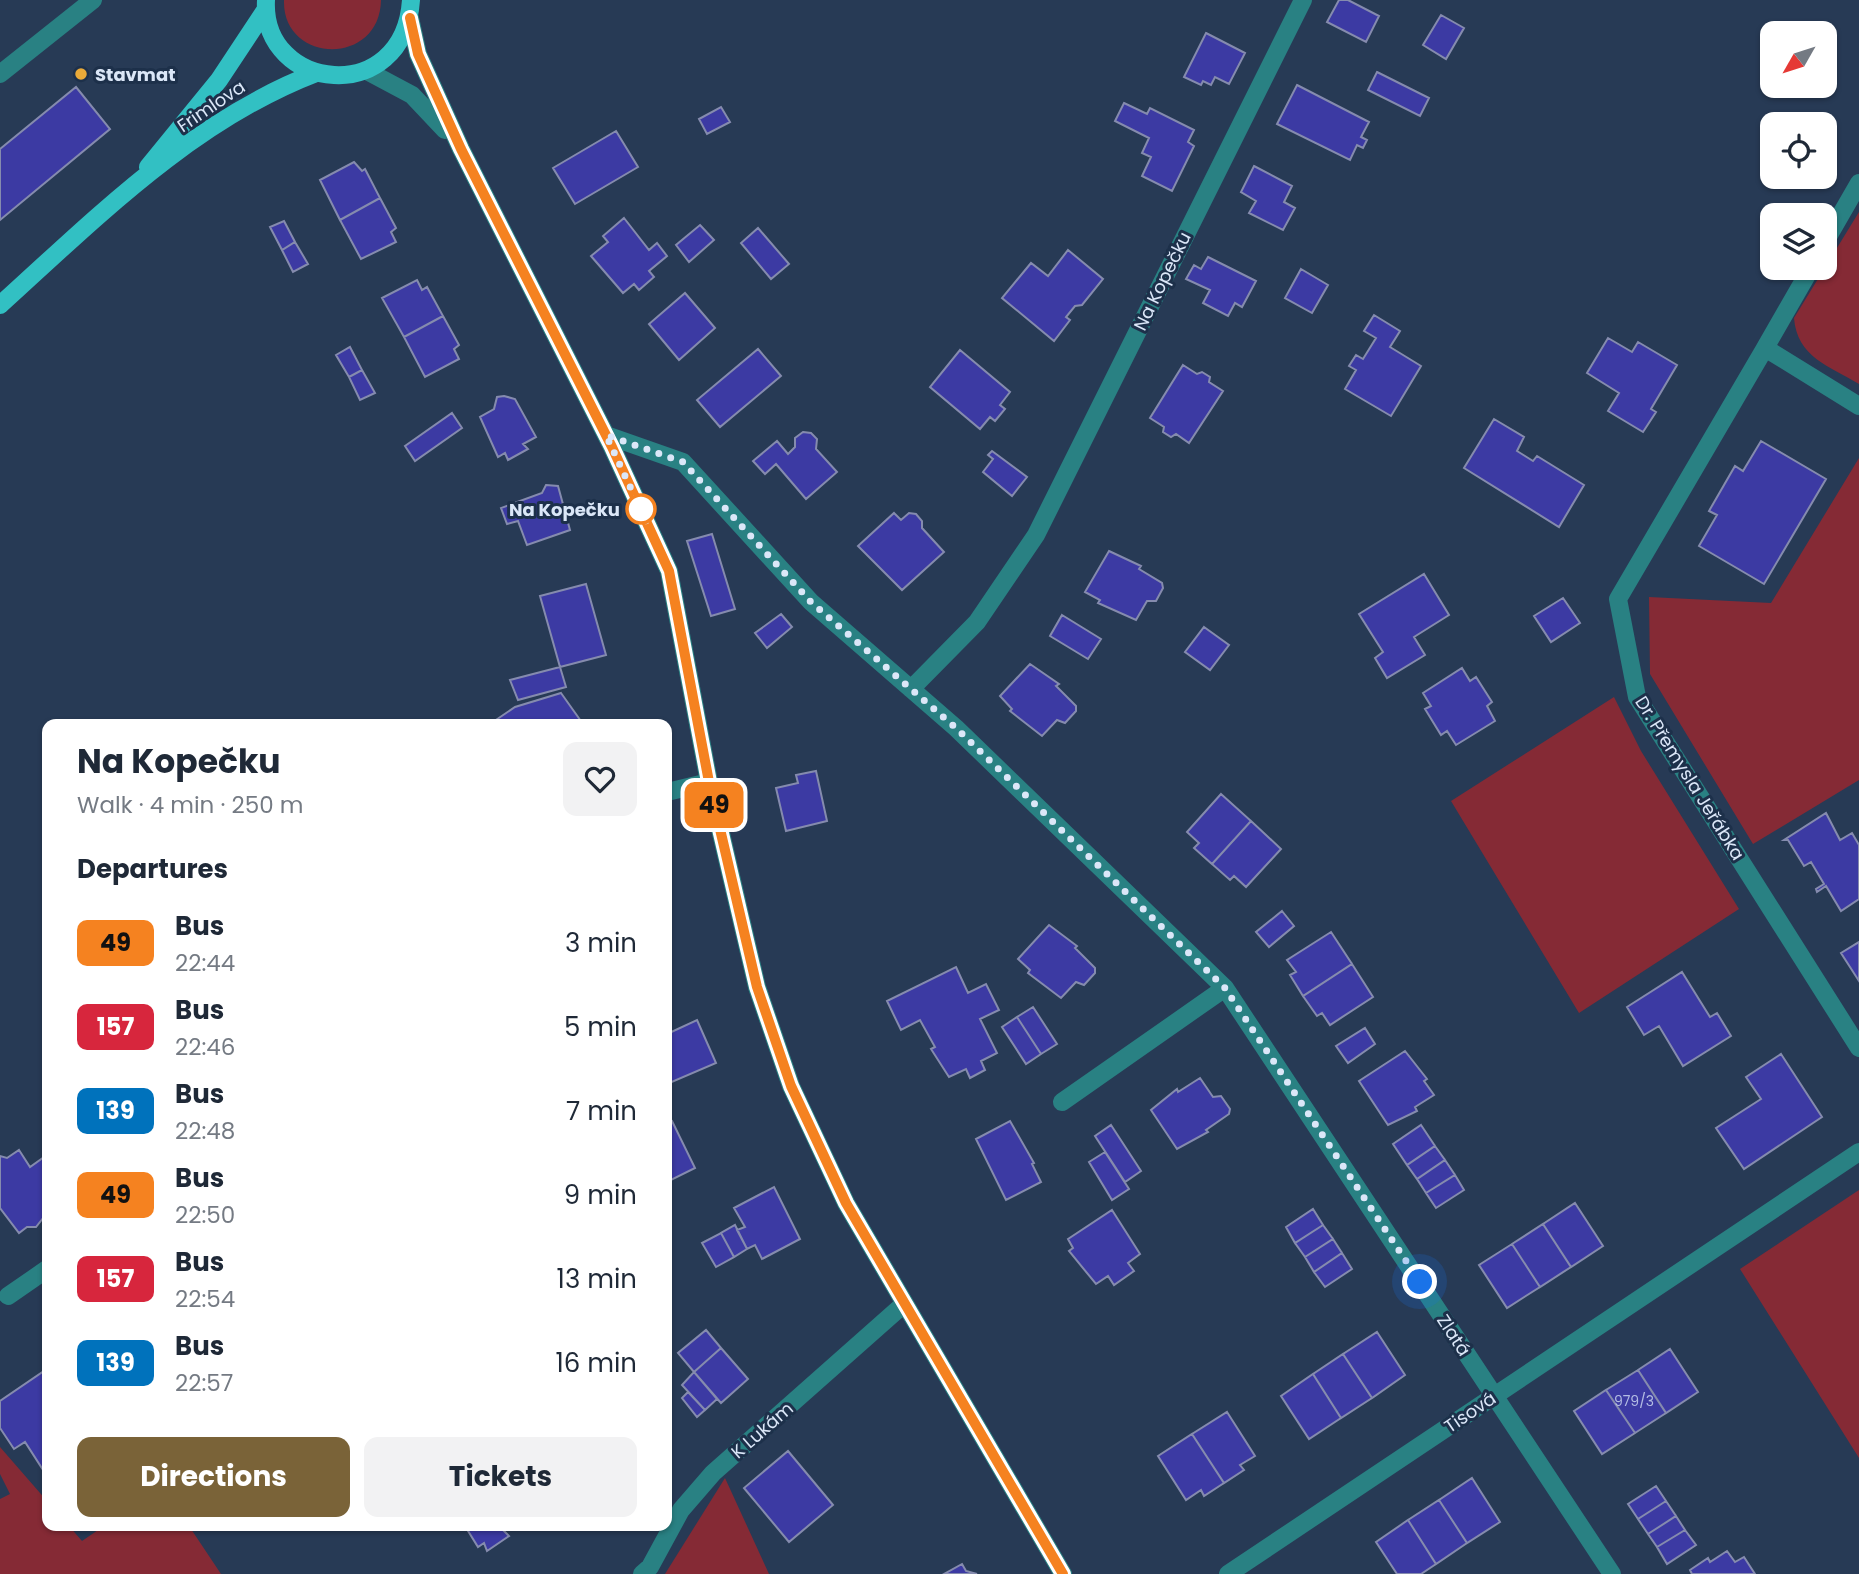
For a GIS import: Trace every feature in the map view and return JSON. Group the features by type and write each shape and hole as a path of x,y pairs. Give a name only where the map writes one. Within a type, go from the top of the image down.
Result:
{"main road":[{"path":"266,5 271,30 282,48 297,63 316,73 333,76 367,71 387,58 402,40 410,9"},
{"name":"Frimlova","path":"135,184 219,80 266,5"},
{"name":"Frimlova","path":"0,305 135,184 244,107 316,73"}],"street":[{"path":"0,74 93,0"},
{"name":"Na Kopečku","path":"911,689 977,622 1036,535 1303,0"},
{"path":"410,9 418,54 461,149 606,435 669,571 709,782 757,987 791,1086 846,1203 1063,1574"},
{"path":"367,71 412,95 461,149"},
{"path":"1837,221 1859,183"},
{"name":"Dr. Přemysla Jeřábka","path":"1804,280 1618,599 1637,697 1859,1048"},
{"path":"1765,348 1859,406"},
{"name":"Zlatá","path":"606,435 683,462 811,602 966,738 1225,988 1612,1574"},
{"path":"672,791 709,782"},
{"path":"1062,1102 1225,988"},
{"name":"Tisová","path":"1228,1574 1859,1152"},
{"path":"8,1296 42,1272"},
{"name":"K Lukám","path":"672,1527 681,1510 713,1473 904,1304"},
{"name":"K Lukám","path":"642,1574 650,1567 670,1531"}],"shaded area":[{"path":"284,0 381,0 376,22 365,37 349,46 331,49 314,46 298,36 288,21"},
{"path":"1859,212 1859,384 1816,359 1801,342 1796,331 1794,318 1817,280 1837,280 1837,248"},
{"path":"1859,458 1859,780 1753,844 1650,674 1649,597 1771,603"},
{"path":"1614,697 1641,751 1739,909 1579,1013 1451,801"},
{"path":"1859,1190 1859,1458 1740,1269"},
{"path":"0,1447 42,1495 42,1531 73,1531 82,1541 97,1531 192,1531 221,1574 0,1574 0,1499 10,1494 0,1474"},
{"path":"725,1478 769,1574 665,1574"}],"building":[{"path":"1339,0 1348,0 1379,16 1366,42 1327,22"},
{"path":"1441,15 1464,28 1446,59 1423,45"},
{"path":"1206,33 1245,53 1229,84 1215,77 1211,85 1203,81 1201,85 1184,77"},
{"path":"1377,72 1429,98 1420,116 1368,90"},
{"path":"1297,85 1369,122 1361,137 1367,140 1363,148 1357,145 1350,160 1277,124"},
{"path":"76,87 110,129 0,220 0,149"},
{"path":"1124,103 1147,114 1150,108 1194,130 1188,142 1194,146 1172,191 1142,176 1151,157 1142,153 1149,138 1115,121"},
{"path":"721,107 730,122 707,134 699,119"},
{"path":"616,131 638,167 575,204 553,168"},
{"path":"354,162 362,171 365,169 380,198 340,220 320,180"},
{"path":"1254,166 1292,186 1284,202 1295,208 1283,230 1249,213 1256,201 1241,192"},
{"path":"380,198 396,228 391,232 396,242 361,259 340,220"},
{"path":"624,218 649,250 657,243 667,256 649,271 654,277 639,290 634,284 623,293 591,256 608,242 603,236"},
{"path":"284,221 295,242 282,250 270,227"},
{"path":"700,225 714,240 689,262 676,245"},
{"path":"758,228 789,264 771,279 741,243"},
{"path":"295,242 308,264 293,272 282,250"},
{"path":"1068,250 1103,279 1082,305 1075,306 1066,317 1070,320 1054,341 1002,298 1031,263 1048,276"},
{"path":"1208,257 1256,281 1242,307 1235,303 1228,316 1203,303 1210,290 1186,279 1194,265 1201,269"},
{"path":"1301,269 1328,285 1312,313 1285,298"},
{"path":"417,280 422,290 427,287 443,316 404,337 382,298"},
{"path":"685,293 715,328 679,360 649,324"},
{"path":"1374,315 1400,331 1390,347 1421,366 1391,416 1345,389 1356,370 1349,366 1356,355 1363,359 1376,338 1364,331"},
{"path":"443,316 459,345 454,349 459,359 425,377 404,337"},
{"path":"1608,338 1632,352 1638,342 1677,365 1651,409 1656,412 1643,432 1608,411 1619,393 1587,373"},
{"path":"350,347 362,370 349,377 336,355"},
{"path":"758,349 781,376 720,427 697,400"},
{"path":"960,350 1010,392 1000,405 1005,409 995,421 990,417 980,429 930,387"},
{"path":"1183,365 1197,374 1202,372 1210,377 1209,382 1223,391 1189,443 1176,434 1171,437 1163,432 1164,427 1150,418"},
{"path":"362,370 375,393 360,400 349,377"},
{"path":"497,397 515,399 536,437 523,444 528,449 508,460 505,453 498,457 480,417 494,409"},
{"path":"452,413 462,428 415,461 405,446"},
{"path":"1494,419 1524,437 1517,451 1533,461 1537,456 1584,485 1559,527 1464,468"},
{"path":"803,432 811,433 817,439 816,449 837,472 806,499 776,464 765,474 753,461 777,441 788,454 795,447 795,438"},
{"path":"1761,441 1826,479 1764,584 1699,546 1717,515 1709,511 1735,466 1743,471"},
{"path":"992,451 1027,477 1012,496 983,472 993,459 988,455"},
{"path":"546,485 558,486 570,530 527,545 518,521 507,524 501,508 542,493"},
{"path":"894,513 901,520 909,513 916,514 922,521 922,528 944,552 902,590 858,546"},
{"path":"712,534 735,609 711,616 687,541"},
{"path":"1109,551 1141,566 1139,569 1162,583 1163,588 1156,601 1147,601 1136,620 1098,603 1100,600 1085,592"},
{"path":"1424,574 1449,615 1414,637 1425,655 1387,678 1375,658 1383,652 1359,614"},
{"path":"586,584 606,655 560,667 540,596"},
{"path":"1563,598 1580,623 1551,642 1534,616"},
{"path":"781,614 792,627 767,648 755,633"},
{"path":"1062,615 1101,639 1088,659 1050,636"},
{"path":"1204,627 1229,645 1210,670 1185,652"},
{"path":"1030,664 1059,684 1056,686 1076,706 1076,711 1065,723 1057,720 1042,736 1010,711 1012,709 1000,696"},
{"path":"560,667 566,687 518,700 510,680"},
{"path":"1462,668 1470,681 1476,677 1492,702 1487,706 1495,721 1456,745 1447,731 1441,735 1425,709 1431,706 1423,693"},
{"path":"561,693 579,719 497,719 515,707"},
{"path":"816,771 827,821 786,831 776,788 798,783 796,775"},
{"path":"1221,794 1251,821 1212,864 1194,848 1199,843 1187,832"},
{"path":"1826,813 1840,840 1852,833 1859,845 1859,899 1841,911 1826,886 1817,892 1816,889 1824,884 1811,862 1804,866 1788,840 1784,840"},
{"path":"1251,821 1281,849 1246,887 1234,876 1230,880 1212,864"},
{"path":"1282,911 1294,926 1269,947 1256,932"},
{"path":"1049,925 1077,946 1075,948 1095,968 1095,973 1084,985 1076,982 1061,998 1028,973 1030,970 1018,959"},
{"path":"1331,932 1352,964 1303,996 1290,975 1296,972 1287,960"},
{"path":"1859,942 1859,981 1841,953"},
{"path":"1352,964 1373,997 1330,1025 1322,1013 1317,1016 1303,996"},
{"path":"956,967 968,993 986,984 999,1010 980,1019 997,1053 981,1061 985,1070 970,1078 966,1069 949,1077 931,1049 935,1047 920,1020 901,1030 887,1001"},
{"path":"1682,972 1710,1017 1717,1013 1731,1036 1683,1066 1659,1026 1644,1035 1627,1007"},
{"path":"1033,1007 1057,1044 1041,1054 1017,1017"},
{"path":"1017,1017 1041,1054 1026,1064 1002,1027"},
{"path":"697,1020 716,1063 672,1082 672,1032"},
{"path":"1365,1028 1375,1044 1348,1063 1336,1046"},
{"path":"1405,1051 1427,1079 1424,1081 1434,1095 1415,1107 1417,1111 1388,1125 1359,1081"},
{"path":"1781,1054 1822,1117 1744,1169 1716,1128 1761,1099 1746,1077"},
{"path":"1200,1078 1213,1097 1221,1096 1230,1109 1229,1114 1206,1130 1208,1132 1177,1149 1151,1110 1177,1089 1178,1092"},
{"path":"672,1121 695,1168 672,1180"},
{"path":"1010,1121 1034,1163 1032,1164 1041,1182 1006,1200 976,1139"},
{"path":"1111,1125 1141,1171 1125,1182 1095,1136"},
{"path":"1421,1125 1435,1146 1407,1165 1393,1144"},
{"path":"1435,1146 1445,1160 1417,1179 1407,1165"},
{"path":"19,1150 30,1167 42,1159 42,1219 36,1227 27,1227 19,1233 0,1208 0,1156 7,1158"},
{"path":"1105,1152 1129,1189 1112,1200 1089,1162"},
{"path":"1445,1160 1455,1175 1426,1193 1417,1179"},
{"path":"1455,1175 1464,1190 1436,1208 1426,1193"},
{"path":"774,1187 800,1239 762,1259 755,1245 747,1249 737,1230 745,1227 734,1208"},
{"path":"1575,1203 1603,1246 1571,1267 1543,1224"},
{"path":"1313,1209 1323,1225 1295,1243 1286,1227"},
{"path":"1112,1210 1140,1254 1128,1263 1134,1271 1114,1285 1108,1276 1096,1284 1069,1251 1073,1248 1068,1239"},
{"path":"1543,1224 1571,1267 1540,1287 1512,1244"},
{"path":"735,1225 747,1249 734,1257 721,1233"},
{"path":"1323,1225 1333,1239 1305,1257 1295,1243"},
{"path":"721,1233 734,1257 716,1267 702,1243"},
{"path":"1333,1239 1342,1253 1314,1272 1305,1257"},
{"path":"1512,1244 1540,1287 1507,1308 1479,1265"},
{"path":"1342,1253 1352,1269 1325,1287 1314,1272"},
{"path":"706,1330 721,1348 694,1372 678,1353"},
{"path":"1377,1332 1405,1375 1372,1398 1343,1354"},
{"path":"721,1348 748,1379 721,1403 694,1372"},
{"path":"1670,1349 1698,1392 1666,1413 1638,1370"},
{"path":"1343,1354 1372,1398 1341,1418 1313,1374"},
{"path":"1638,1370 1666,1413 1635,1433 1606,1390"},
{"path":"42,1372 42,1468 25,1442 14,1449 0,1428 0,1401"},
{"path":"694,1372 717,1399 705,1410 682,1385"},
{"path":"1313,1374 1341,1418 1309,1439 1281,1396"},
{"path":"1606,1390 1635,1433 1602,1454 1574,1411"},
{"path":"688,1392 705,1410 697,1417 682,1398"},
{"path":"1227,1412 1255,1456 1240,1465 1244,1470 1224,1483 1192,1434"},
{"path":"1192,1434 1224,1483 1204,1496 1201,1490 1186,1500 1158,1456"},
{"path":"788,1451 833,1505 789,1542 744,1488"},
{"path":"1472,1478 1500,1522 1467,1543 1439,1500"},
{"path":"1656,1486 1666,1501 1638,1519 1628,1504"},
{"path":"1439,1500 1467,1543 1436,1564 1408,1520"},
{"path":"1666,1501 1676,1516 1648,1534 1638,1519"},
{"path":"1676,1516 1685,1530 1657,1547 1648,1534"},
{"path":"1408,1520 1436,1564 1421,1574 1397,1574 1376,1542"},
{"path":"1685,1530 1696,1545 1667,1564 1657,1547"},
{"path":"468,1531 504,1531 509,1536 487,1551 484,1543 478,1547"},
{"path":"1727,1551 1735,1562 1744,1557 1755,1574 1692,1574 1690,1570 1708,1558 1710,1562"},
{"path":"962,1564 966,1571 977,1574 944,1574"}],"bus line":[{"name":"49","path":"410,18 418,54 461,149 612,447 669,571 709,782 757,987 791,1086 846,1203 1063,1574"}],"place":[{"name":"Stavmat","path":"81,74"},
{"name":"Na Kopečku","path":"641,509"}],"route":[{"path":"641,509 646,521 606,435 683,462 811,602 956,728 1225,988 1420,1282"}]}
